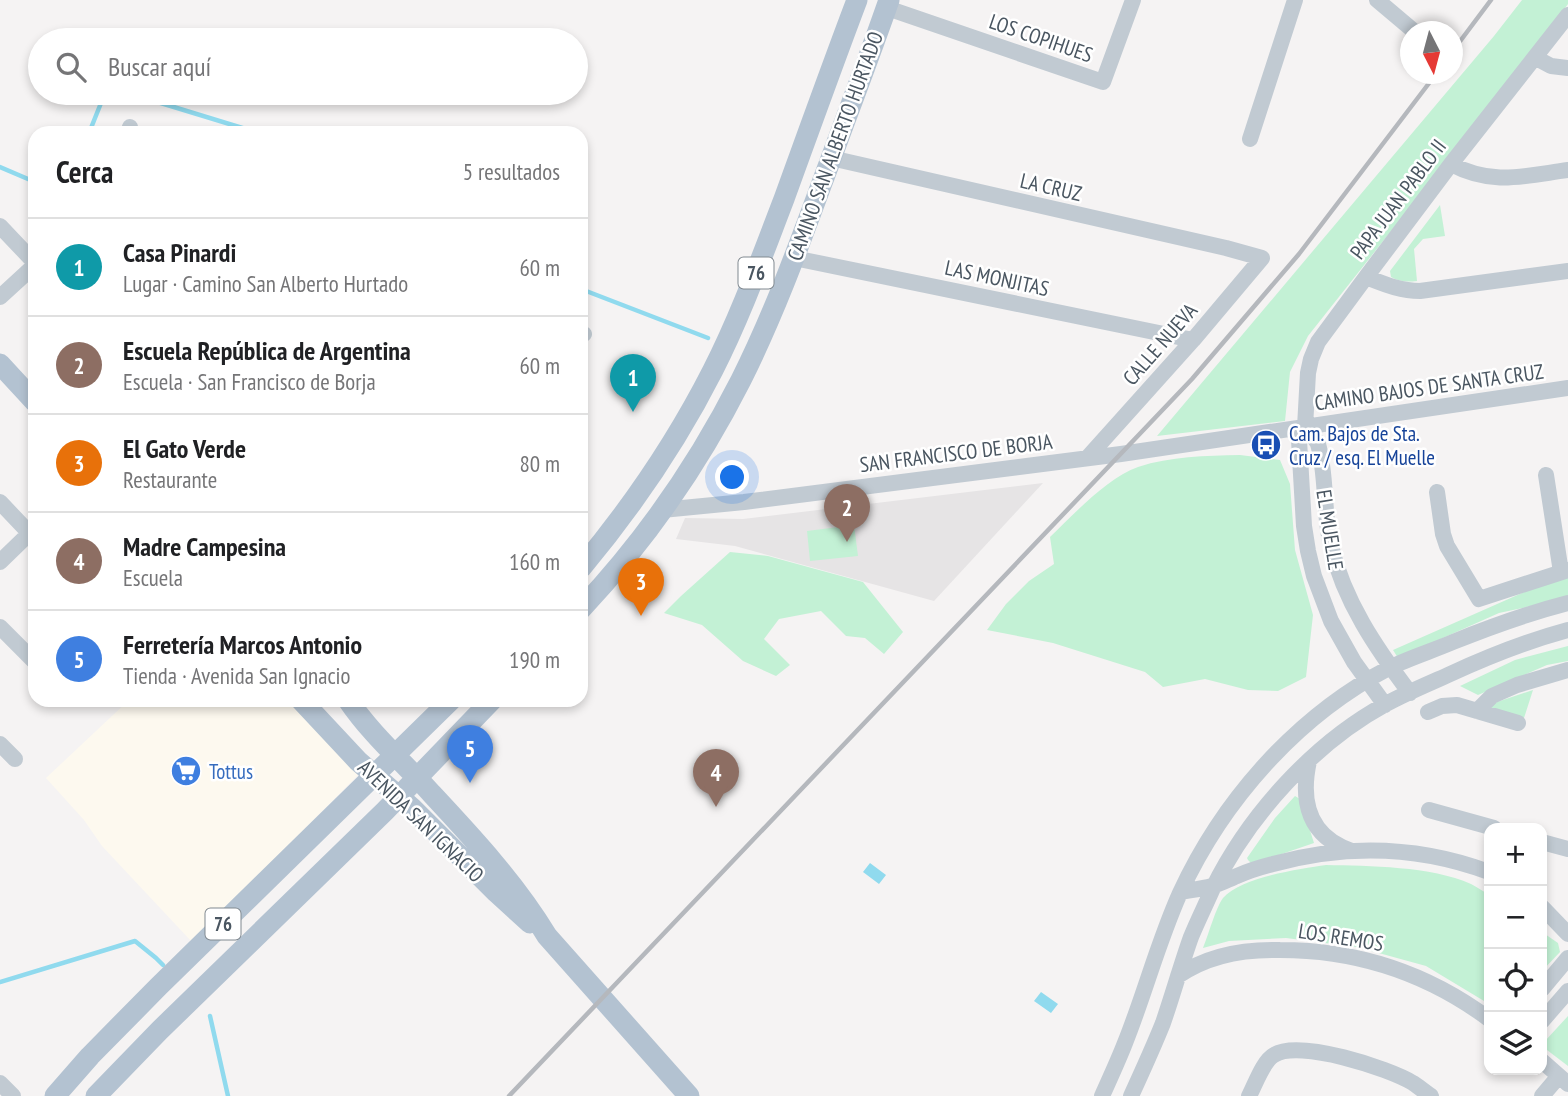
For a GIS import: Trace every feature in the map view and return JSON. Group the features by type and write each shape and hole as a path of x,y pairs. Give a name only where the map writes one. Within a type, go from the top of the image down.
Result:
{"main road":[{"name":"CAMINO SAN ALBERTO HURTADO","path":"588,559 663,457 715,367 757,270 857,0"},
{"name":"CAMINO SAN ALBERTO HURTADO","path":"588,602 616,572 662,510 741,380 794,258 888,4"},
{"path":"0,364 28,394"},
{"name":"AVENIDA SAN IGNACIO","path":"308,707 358,761 427,822 512,908 547,936 689,1096"},
{"name":"AVENIDA SAN IGNACIO","path":"353,707 500,872 532,911 547,936"},
{"name":"76","path":"55,1096 158,987 444,707"},
{"name":"76","path":"96,1096 399,797 485,707"}],"street":[{"name":"LOS COPIHUES","path":"888,4 1103,82 1133,0"},
{"path":"1250,139 1295,0"},
{"path":"1377,0 1402,21"},
{"name":"PAPA JUAN PABLO II","path":"1305,427 1308,373 1318,342 1451,164 1568,15"},
{"path":"1536,58 1551,66 1568,68"},
{"name":"LA CRUZ","path":"831,158 1262,258"},
{"path":"1451,164 1471,174 1492,178 1514,178 1568,170"},
{"path":"0,226 28,256"},
{"name":"LAS MONJITAS","path":"794,258 1193,340"},
{"name":"CALLE NUEVA","path":"1088,457 1262,258"},
{"path":"0,297 28,271"},
{"path":"1366,276 1407,291 1568,271"},
{"name":"CAMINO BAJOS DE SANTA CRUZ","path":"1088,457 1568,388"},
{"name":"EL MUELLE","path":"1385,705 1348,652 1331,621 1314,576 1306,538 1299,440 1305,427 1317,442 1330,542 1341,581 1361,622 1410,693"},
{"name":"SAN FRANCISCO DE BORJA","path":"662,510 744,502 1088,457"},
{"path":"1437,492 1447,546 1479,599 1565,571 1546,475"},
{"path":"0,502 28,528"},
{"path":"0,562 28,537"},
{"path":"1102,1096 1126,1041 1159,945 1181,892 1216,829 1269,761 1301,728 1326,708 1390,667 1526,615 1568,603"},
{"path":"0,627 28,655"},
{"path":"1494,627 1502,652"},
{"path":"1131,1096 1162,1023 1192,935 1214,886 1260,815 1308,761 1385,705 1502,652 1568,630"},
{"path":"1477,711 1492,696 1517,685 1568,670"},
{"path":"1428,712 1442,706 1457,705 1518,723"},
{"path":"0,744 15,759"},
{"path":"1308,761 1306,795 1313,821 1326,838 1355,852"},
{"path":"1429,810 1484,825"},
{"path":"1547,843 1568,849"},
{"path":"1181,892 1214,886 1275,863 1316,855 1355,852 1424,854 1484,870"},
{"path":"1547,912 1568,934"},
{"name":"LOS REMOS","path":"1178,976 1199,963 1226,954 1270,950 1333,953 1372,961 1409,974 1453,994 1484,1016"},
{"path":"1547,983 1568,958"},
{"path":"1547,1015 1568,992"},
{"path":"1249,1096 1268,1059 1294,1049 1361,1063 1407,1090 1431,1096"},
{"path":"1542,1096 1564,1080 1547,1065"},
{"path":"0,1083 13,1096"}],"shaded area":[{"path":"1043,483 934,601 735,546 676,539 685,518 743,519"},
{"path":"122,707 299,707 360,773 192,942 102,846 84,820 46,778"}],"green space":[{"path":"1522,0 1568,0 1568,4 1524,63 1308,336 1290,372 1285,421 1157,436 1454,84 1463,84 1463,73"},
{"path":"1440,205 1445,236 1423,239 1414,249 1417,281 1391,277 1390,271"},
{"path":"1240,455 1280,460 1290,484 1295,550 1313,615 1306,677 1278,691 1248,690 1205,679 1163,687 1145,672 1053,643 987,630 1006,604 1029,581 1054,564 1050,537 1115,479 1138,467 1163,461"},
{"path":"854,525 858,556 810,561 807,531"},
{"path":"730,552 768,556 863,582 903,632 884,654 865,638 846,636 821,611 779,619 764,639 790,665 776,676 743,661 702,625 664,613"},
{"path":"1568,576 1568,598 1499,613 1398,658 1393,650 1529,590"},
{"path":"1568,646 1568,661 1547,665 1478,695 1460,686 1515,660"},
{"path":"1533,690 1524,718 1489,707 1491,704"},
{"path":"1295,796 1300,799 1314,843 1252,864 1247,858 1275,818"},
{"path":"1326,865 1419,870 1455,878 1484,892 1484,1001 1426,966 1357,947 1286,938 1229,941 1203,948 1223,898 1257,879"},
{"path":"1547,935 1558,943 1560,952 1547,966"},
{"path":"1568,1016 1568,1066 1547,1050 1547,1039"}],"water":[{"path":"870,863 886,875 879,884 863,872"},
{"path":"1041,992 1058,1004 1051,1013 1034,1001"}],"waterway":[{"path":"92,126 100,105"},
{"path":"167,105 236,126"},
{"path":"0,167 28,179"},
{"path":"588,292 708,338"},
{"path":"0,982 135,941 163,965"},
{"path":"210,1016 228,1096"}],"railway":[{"path":"1463,37 1491,0"},
{"path":"509,1096 1192,379 1299,254 1428,84"}],"place":[{"name":"Casa Pinardi","path":"633,412"},
{"name":"Cam. Bajos de Sta. Cruz / esq. El Muelle","path":"1266,445"},
{"name":"Escuela República de Argentina","path":"847,542"},
{"name":"El Gato Verde","path":"641,616"},
{"name":"Tottus","path":"186,771"},
{"name":"Ferretería Marcos Antonio","path":"470,783"},
{"name":"Madre Campesina","path":"716,807"}]}
